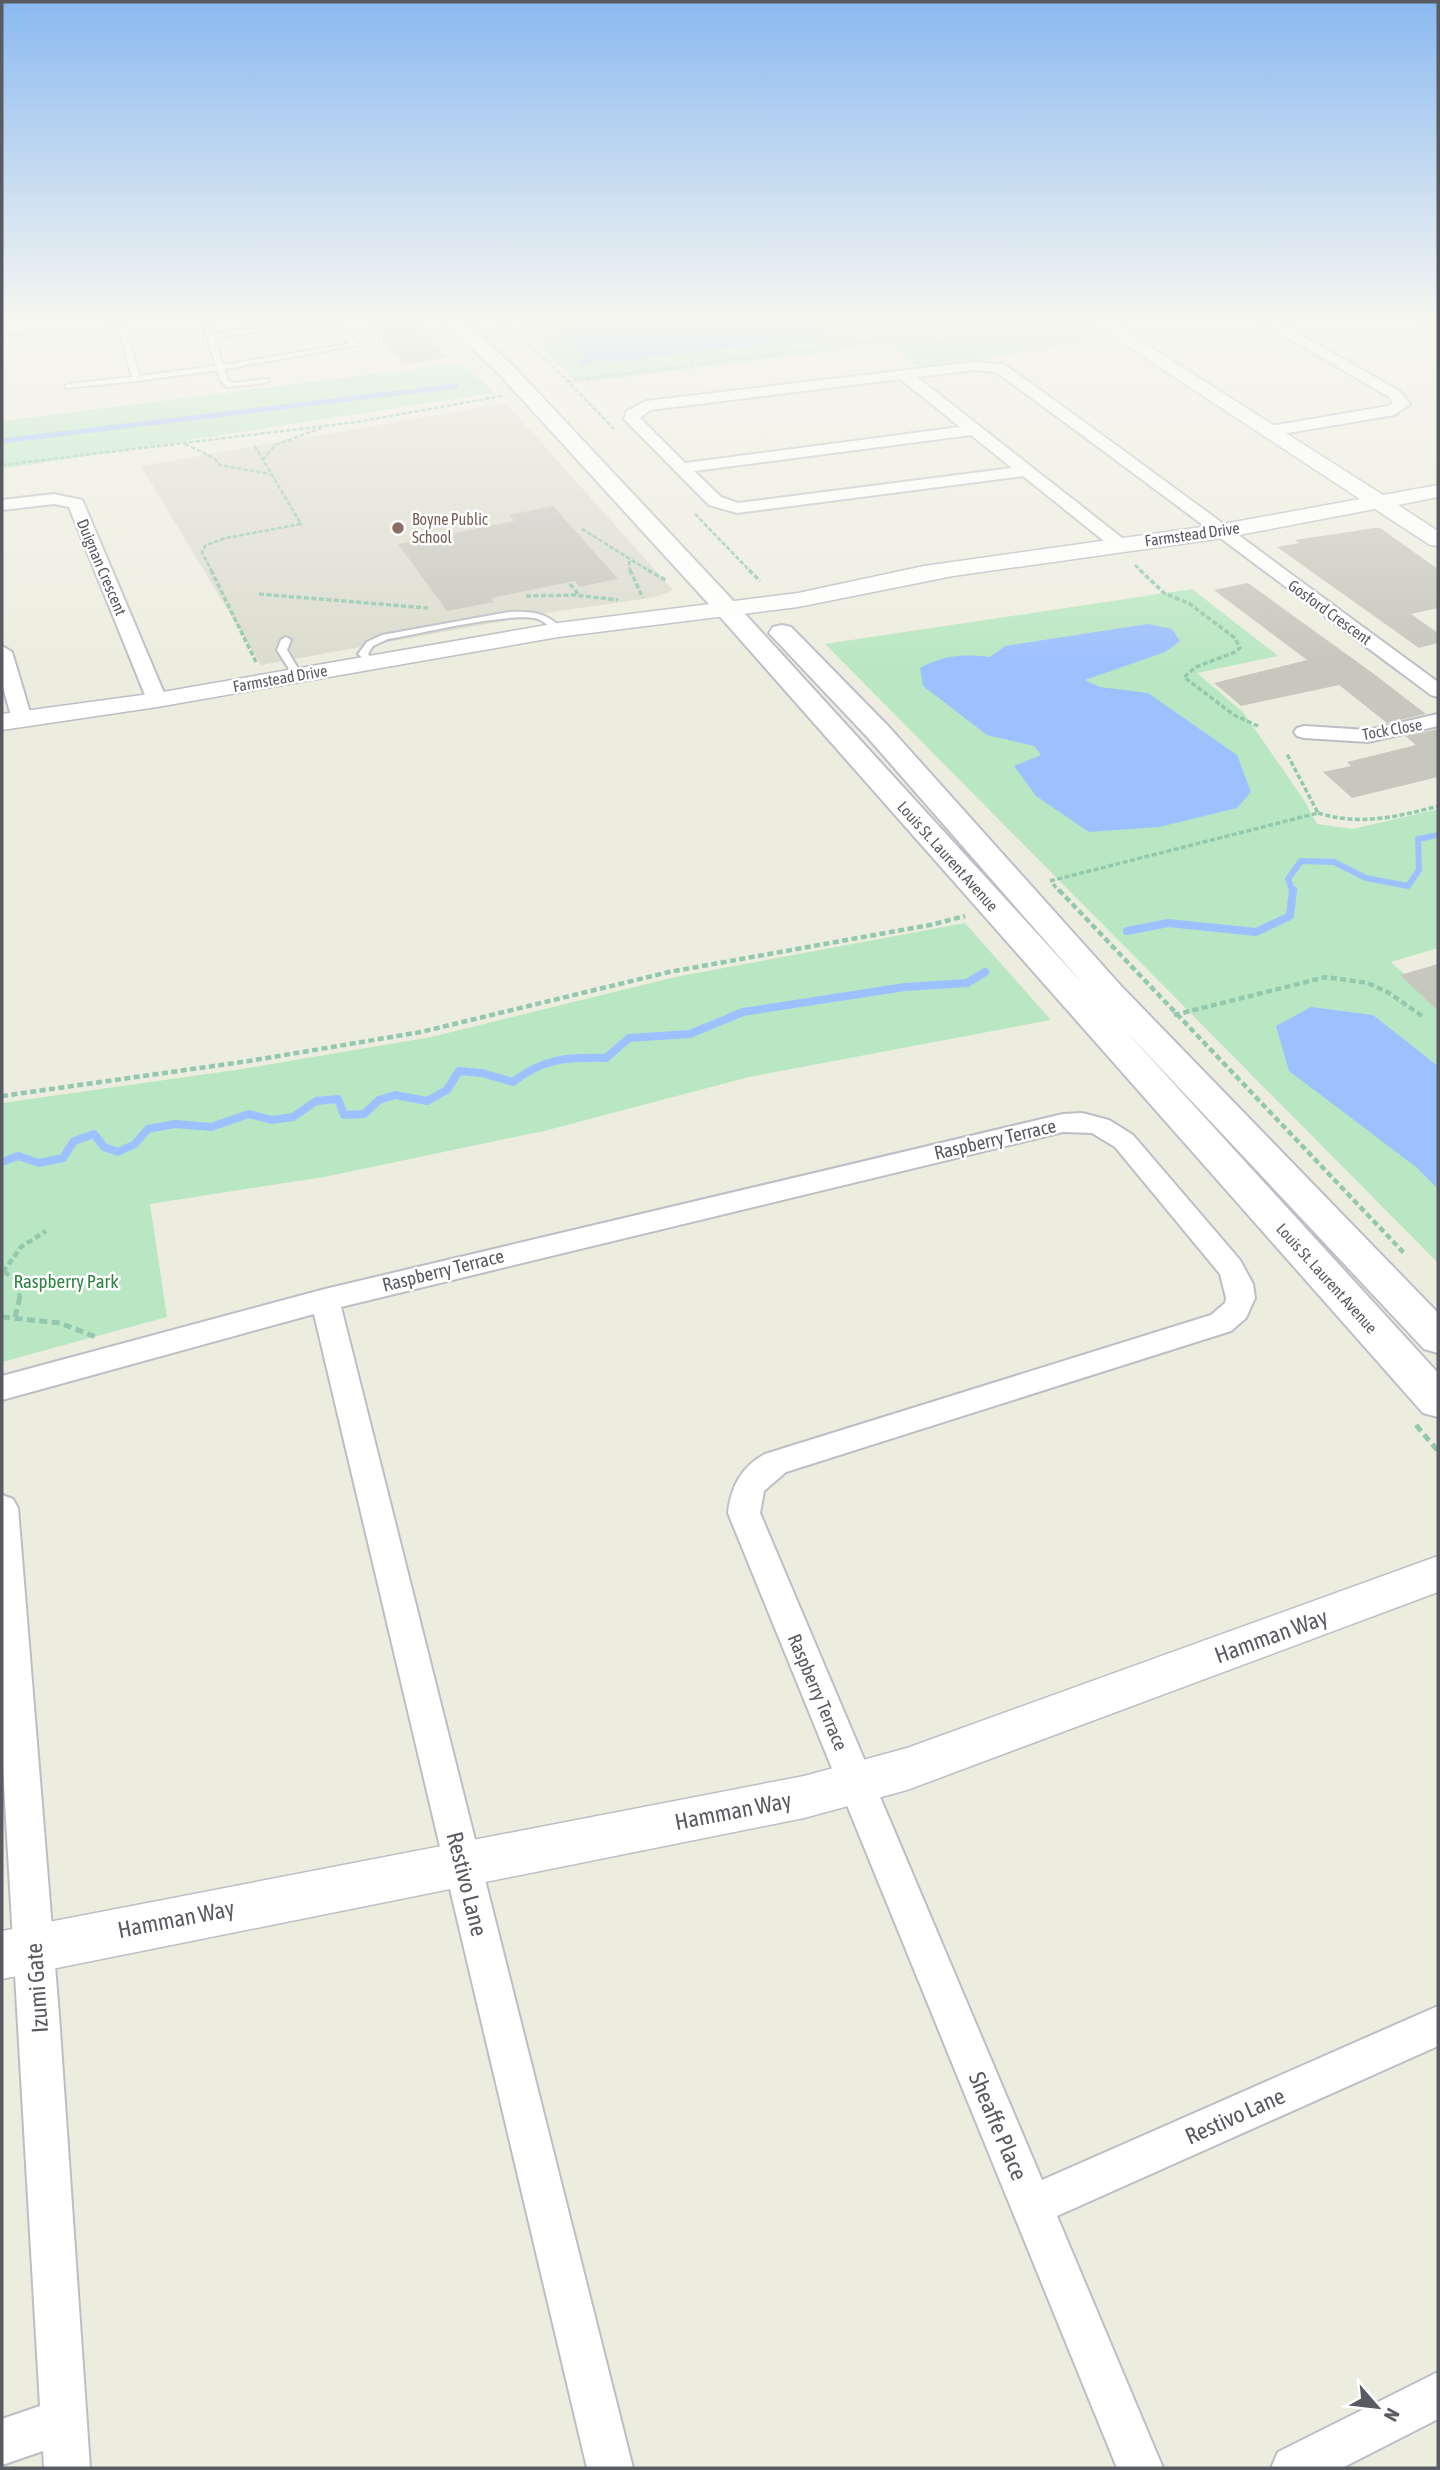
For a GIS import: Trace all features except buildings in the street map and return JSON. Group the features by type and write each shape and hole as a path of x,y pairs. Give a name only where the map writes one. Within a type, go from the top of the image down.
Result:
{"main road":[{"name":"Louis St. Laurent Avenue","path":"571,434 734,596 879,733 1110,994 1438,1338"},
{"path":"600,434 640,484"},
{"name":"Louis St. Laurent Avenue","path":"734,596 1438,1401"}],"street":[{"name":"Gosford Crescent","path":"648,434 682,468"},
{"path":"682,468 942,434"},
{"path":"980,434 1124,552"},
{"name":"Gosford Crescent","path":"1092,434 1438,691"},
{"path":"1275,434 1438,540"},
{"path":"682,468 715,501 737,508 1026,471"},
{"name":"Farmstead Drive","path":"558,630 638,603 734,596 799,600 945,570 1124,552 1438,491"},
{"name":"Duignan Crescent","path":"2,505 54,499 76,504 157,700"},
{"name":"Farmstead Drive","path":"12,721 157,700 558,630 734,596"},
{"path":"2,652 12,721"},
{"name":"Tock Close","path":"1304,732 1368,736 1438,720"},
{"name":"Raspberry Terrace","path":"2,1388 325,1300 1063,1123 1082,1122 1100,1126 1124,1140 1235,1275 1240,1283 1242,1299 1235,1313 1221,1323 776,1463 758,1473 749,1485 744,1513 857,1784"},
{"name":"Restivo Lane","path":"325,1300 610,2468"},
{"name":"Izumi Gate","path":"2,1507 18,1952 67,2468"},
{"name":"Hamman Way","path":"18,1952 804,1797 857,1784 907,1769 1438,1574"},
{"name":"Sheaffe Place","path":"857,1784 1140,2468"},
{"name":"Restivo Lane","path":"1031,2206 1438,2026"},
{"path":"1294,2468 1438,2395"},
{"path":"2,2442 64,2421"}],"lane":[{"path":"369,662 363,654 366,648 385,637 509,615 528,614 545,618 558,630"},
{"path":"286,640 282,650 297,675"}],"path":[{"path":"2,465 259,434"},
{"path":"262,460 275,445 305,434"},
{"path":"253,443 301,523 226,538 206,545 202,552 258,666"},
{"path":"184,444 214,458 220,466 271,474"},
{"path":"582,528 621,551 629,561 671,583"},
{"path":"1124,552 1164,593 1190,604 1235,638 1240,648 1235,652 1196,667 1184,677 1234,715 1258,726"},
{"path":"509,615 517,598 579,596 638,603 629,561"},
{"path":"570,584 579,596"},
{"path":"259,594 428,608"},
{"path":"1287,754 1318,813"},
{"path":"1410,1260 1049,881 1318,813 1339,821 1359,822 1397,817 1438,806"},
{"path":"2,1096 249,1061 421,1032 669,972 930,925 969,915"},
{"path":"1174,1015 1325,977 1372,983 1424,1018"},
{"path":"15,1317 22,1293 21,1285 12,1274 3,1272 12,1256 27,1241 46,1231"},
{"path":"2,1317 60,1323 100,1339"}],"shaded area":[{"name":"Boyne Public School","path":"325,434 534,434 673,590 656,597 559,611 261,665 141,466"}],"green space":[{"path":"2,434 227,434 2,469"},
{"path":"1192,589 1278,656 1197,673 1243,712 1304,800 1317,824 1353,829 1438,809 1438,948 1391,962 1438,1004 1438,1263 825,644"},
{"name":"Raspberry Park","path":"965,923 1051,1020 749,1077 544,1131 324,1177 150,1204 167,1317 2,1362 2,1103 242,1069 431,1037 675,977"}],"water":[{"path":"1148,624 1172,629 1180,641 1165,652 1085,680 1100,687 1148,693 1237,755 1251,792 1237,808 1159,827 1089,832 1036,796 1014,766 1041,755 1034,746 987,735 923,686 920,668 937,660 962,656 990,657 1005,646"},
{"path":"1311,1007 1373,1015 1438,1066 1438,1189 1416,1167 1289,1071 1276,1026"}],"waterway":[{"path":"2,441 58,434"},
{"path":"1293,892 1288,879 1301,861 1334,862 1366,878 1408,886 1419,870 1418,839 1438,835"},
{"path":"1127,931 1168,923 1256,932 1290,916 1293,892"},
{"path":"2,1162 18,1156 39,1163 63,1158 74,1141 94,1134 104,1147 118,1152 135,1144 148,1129 175,1124 211,1127 249,1114 272,1120 293,1117 316,1101 338,1099 344,1115 364,1114 379,1100 395,1095 427,1101 447,1090 459,1071 482,1073 513,1082 535,1068 557,1061 606,1058 629,1038 690,1034 743,1012 905,987 967,983 985,972"}],"place":[{"name":"Boyne Public School","path":"398,528"}]}
